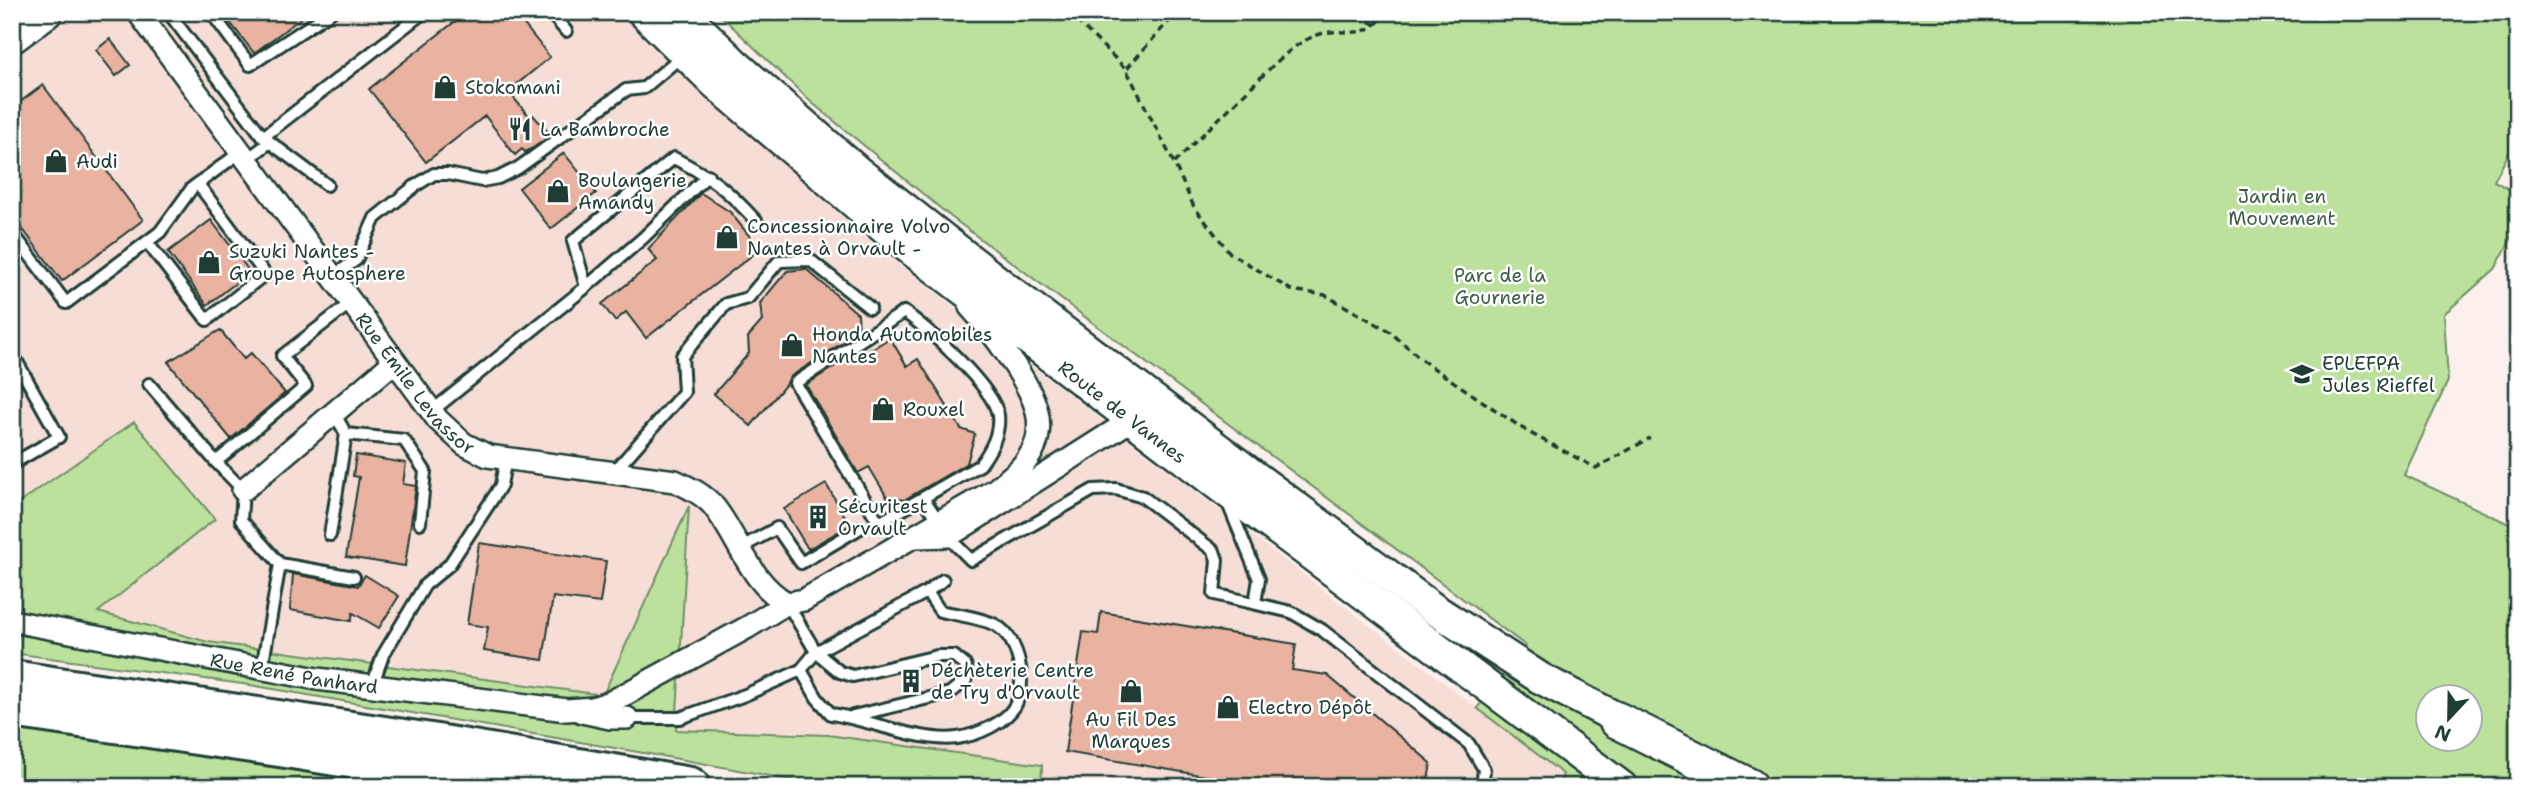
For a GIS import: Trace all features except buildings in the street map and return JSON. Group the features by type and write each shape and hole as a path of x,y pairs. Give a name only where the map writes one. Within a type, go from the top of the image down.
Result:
{"highway":[{"path":"12,680 377,735 690,787"},
{"path":"12,708 527,787"},
{"path":"1617,720 1750,787"}],"main road":[{"path":"12,38 47,12"},
{"name":"Route de Vannes","path":"643,12 715,83 839,191 930,265 1222,488 1622,787"},
{"name":"Route de Vannes","path":"682,12 736,64 857,171 1001,284 1434,609 1540,678 1617,720 1770,787"}],"street":[{"name":"Rue Émile Levassor","path":"138,12 394,362 432,411 464,444 488,456 675,481 696,491 715,508 770,594 787,603"},
{"name":"Rue René Panhard","path":"930,265 987,325 1013,366 1037,412 1038,432 1034,449 1019,470 948,534"},
{"path":"243,490 394,362"},
{"name":"Rue René Panhard","path":"577,710 611,702 787,603 804,600 911,538 948,534 1133,419"},
{"name":"Rue René Panhard","path":"12,621 317,679 577,710 610,718 627,718"}],"lane":[{"path":"168,12 267,140 327,185"},
{"path":"211,12 250,65 331,12"},
{"path":"12,232 66,303 160,232 198,184 267,140 424,12"},
{"path":"550,12 566,31"},
{"path":"333,276 356,260 375,218 415,186 434,174 482,181 498,178 518,168 626,90 644,88 685,53"},
{"path":"586,287 573,241 674,158 708,176 731,193 757,222"},
{"path":"432,411 586,287 643,238 708,176"},
{"path":"147,242 207,320 265,274 198,184"},
{"path":"613,473 684,392 682,356 726,304 748,298 779,261 810,260 870,308"},
{"path":"216,462 306,386 282,356 352,302"},
{"path":"904,312 924,326 992,397 998,414 997,434 980,465 923,498 879,523 795,383 904,312"},
{"path":"12,353 59,437 12,464"},
{"path":"149,384 243,490 241,520 280,564 354,577"},
{"path":"330,535 346,434 334,412"},
{"path":"346,434 404,440 425,471 420,523"},
{"path":"372,686 383,655 425,585 449,565 501,485 506,458"},
{"path":"1222,488 1259,579 1255,603"},
{"path":"923,498 948,534 971,560 1093,490 1116,489 1143,497 1214,551 1217,560 1214,594 1291,612 1322,630 1469,744 1484,769 1482,787"},
{"path":"740,548 777,528 801,563 860,528"},
{"path":"262,668 280,564"},
{"path":"627,718 680,718 745,695 801,670 817,652 927,592 943,580"},
{"path":"801,670 817,698 831,713 931,737 957,738 1000,722 1016,704 1020,680 1019,655 1010,639 996,625 940,611 927,592"},
{"path":"787,603 817,652 840,672 853,676 937,656 954,656 966,666 966,680 950,693 850,716"}],"path":[{"path":"1068,12 1126,69 1194,207 1230,253 1291,290 1325,295 1389,331 1426,363 1528,432 1596,468 1650,438"},
{"path":"1126,69 1177,12"},
{"path":"1347,12 1377,26"},
{"path":"1174,163 1278,61 1309,38 1329,32 1365,33 1377,26 1388,12"}],"shaded area":[{"path":"12,12 629,12 700,84 868,240 1563,774 1559,787 1041,787 1041,765 828,735 675,730 688,509 604,695 208,642 97,612 12,508"}],"green space":[{"path":"717,12 2518,12 2518,136 2494,181 2518,194 2518,226 2495,269 2444,314 2448,381 2404,475 2518,528 2518,787 1559,787 1563,774 1477,708 1526,646 951,217 811,102"},
{"path":"134,422 215,519 98,612 208,642 603,695 689,506 676,730 828,735 1042,765 1041,787 829,787 250,685 12,653 12,508"},
{"path":"12,728 410,787 12,787"}],"place":[{"name":"Stokomani","path":"445,87"},
{"name":"La Bambroche","path":"520,129"},
{"name":"Audi","path":"56,161"},
{"name":"Boulangerie Amandy","path":"558,191"},
{"name":"Concessionnaire Volvo Nantes à Orvault -","path":"727,237"},
{"name":"Suzuki Nantes - Groupe Autosphere","path":"209,262"},
{"name":"Honda Automobiles Nantes","path":"792,345"},
{"name":"EPLEFPA Jules Rieffel","path":"2302,374"},
{"name":"Rouxel","path":"883,409"},
{"name":"Sécuritest Orvault","path":"818,517"},
{"name":"Déchèterie Centre de Try d'Orvault","path":"911,681"},
{"name":"Au Fil Des Marques","path":"1131,691"},
{"name":"Electro Dépôt","path":"1228,707"}],"park label":[{"name":"Jardin en Mouvement","path":"2282,207"},
{"name":"Parc de la Gournerie","path":"1500,286"}]}
